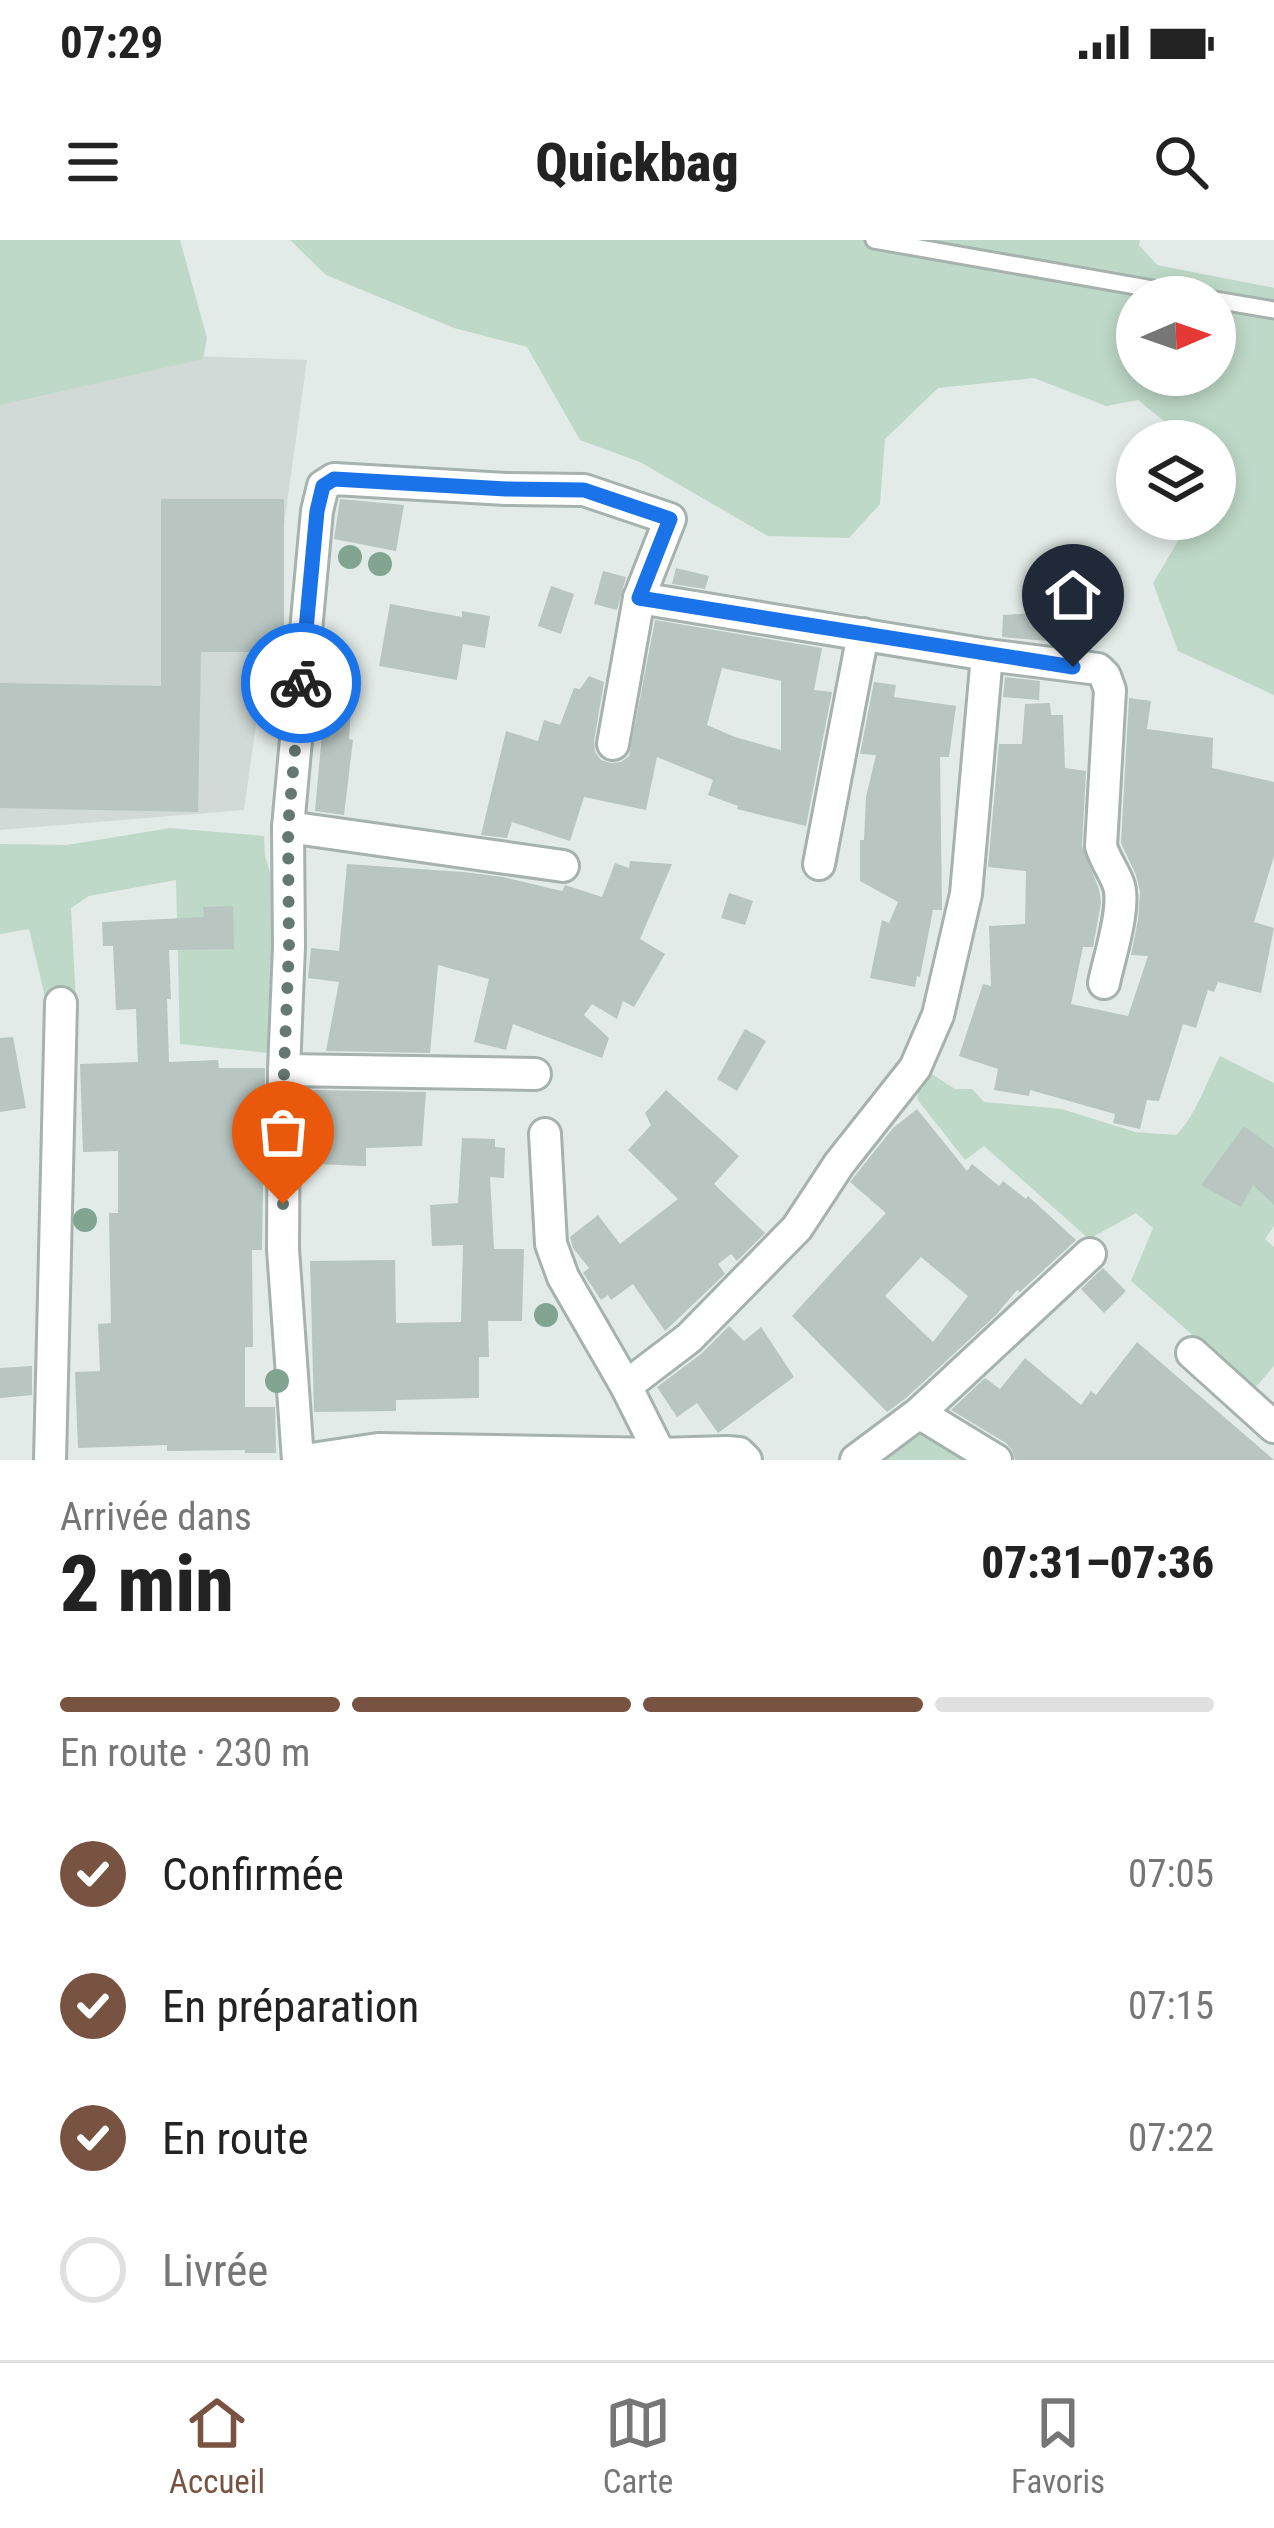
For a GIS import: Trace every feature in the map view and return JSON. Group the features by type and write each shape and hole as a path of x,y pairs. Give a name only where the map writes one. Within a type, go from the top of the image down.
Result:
{"street":[{"path":"613,744 639,598 670,519 584,490 334,479 323,486 288,827 283,1250 302,1460 378,1449 742,1457"},
{"path":"639,598 1098,669 1110,690 1101,846 1121,899 1104,983"},
{"path":"819,864 863,634"},
{"path":"626,1386 689,1338 797,1228 839,1164 915,1068 938,1015 966,894 987,655"},
{"path":"288,827 563,866"},
{"path":"50,1460 61,1003"},
{"path":"284,1070 536,1074"},
{"path":"545,1134 550,1244 562,1277 660,1454"},
{"path":"856,1460 919,1413 1090,1254"},
{"path":"1192,1353 1274,1427"},
{"path":"919,1413 996,1460"}],"lane":[{"path":"886,241 1116,282"},
{"path":"1236,304 1274,310"}],"shaded area":[{"path":"0,349 307,360 244,810 0,830"}],"green space":[{"path":"0,240 180,240 207,338 203,359 0,405"},
{"path":"290,240 1140,240 1139,245 1157,265 1213,276 1116,276 1116,396 1236,396 1236,281 1274,288 1274,695 1178,651 1153,583 1179,540 1236,540 1236,420 1163,420 1138,400 1106,406 1034,378 938,388 885,439 880,504 849,538 768,536 640,462 580,440 527,347 454,328 326,275"},
{"path":"170,828 264,836 274,885 269,1053 180,1044 176,880 89,896 71,908 76,1002 45,997 29,929 0,934 0,844 67,845"},
{"path":"1220,1056 1274,1083 1274,1226 1265,1239 1274,1247 1274,1366 1254,1389 1131,1281 1153,1228 1136,1213 1089,1239 984,1146 965,1160 917,1099 924,1069 955,1089 972,1089 984,1102 1062,1109 1135,1132 1176,1135"},
{"path":"926,1425 977,1460 878,1460"}],"building":[{"path":"161,499 284,499 284,652 201,652 198,812 0,808 0,683 161,686"},
{"path":"340,499 404,505 396,551 334,539"},
{"path":"676,568 709,576 705,589 672,584"},
{"path":"603,571 626,577 617,610 594,604"},
{"path":"551,586 574,594 561,634 538,626"},
{"path":"390,604 462,617 462,611 490,616 485,648 463,644 457,680 379,666"},
{"path":"1048,613 1048,641 1002,637 1003,615"},
{"path":"655,620 822,648 814,690 832,692 806,826 737,809 708,795 713,780 657,757 646,810 584,797 570,841 512,822 507,838 481,835 506,731 538,741 544,720 560,725 574,688 580,689 589,676 604,682 595,752 611,763 629,756","holes":["722,668 781,681 781,750 707,725"]},
{"path":"1005,677 1040,681 1039,700 1003,697"},
{"path":"874,682 896,685 894,697 956,706 949,757 940,757 942,910 933,910 915,987 870,978 882,920 889,923 898,902 860,881 860,840 864,840 866,797 876,755 860,754"},
{"path":"326,690 352,693 349,739 353,740 344,815 315,811"},
{"path":"1129,698 1151,701 1147,729 1213,738 1212,768 1274,782 1274,856 1254,922 1274,928 1261,993 1218,982 1214,992 1208,990 1196,1028 1183,1024 1159,1101 1147,1100 1140,1129 1113,1123 1115,1114 1030,1090 1029,1096 994,1090 998,1069 959,1056 983,984 991,986 989,926 1025,924 1026,871 988,867 999,744 1022,744 1025,704 1050,703 1051,715 1063,715 1065,768 1086,771 1082,846 1101,903 1093,947 1083,947 1071,1004 1128,1016 1148,956 1131,955 1140,892 1121,843"},
{"path":"630,861 672,864 640,939 665,954 634,1007 623,1001 617,1019 592,1004 584,1015 609,1038 602,1058 513,1024 506,1050 474,1042 489,979 438,965 430,1053 326,1051 339,982 308,978 311,948 339,951 347,864 503,877 562,891 565,885 602,897 615,863 629,868"},
{"path":"729,893 753,901 745,925 721,918"},
{"path":"233,906 234,949 169,950 169,1062 218,1060 219,1068 265,1068 262,1250 252,1250 253,1347 245,1347 245,1407 275,1407 276,1453 167,1451 167,1445 78,1448 75,1372 100,1371 98,1324 111,1323 109,1213 118,1213 118,1151 83,1152 80,1064 138,1062 136,1009 116,1010 113,946 103,946 102,922 204,917 203,907"},
{"path":"745,1029 766,1041 737,1091 717,1079"},
{"path":"13,1037 26,1108 0,1112 0,1038"},
{"path":"313,1090 426,1092 422,1146 366,1148 366,1166 313,1164"},
{"path":"666,1090 739,1156 714,1184 765,1233 737,1261 731,1254 718,1264 725,1274 665,1331 633,1284 611,1300 608,1295 601,1300 583,1273 589,1268 570,1237 598,1215 620,1244 678,1199 628,1150 651,1125 645,1113"},
{"path":"917,1109 967,1171 972,1164 999,1186 1003,1181 1026,1199 1028,1196 1076,1240 887,1412 792,1316 886,1213 850,1182 893,1128","holes":["921,1257 968,1296 933,1342 885,1296"]},
{"path":"1244,1126 1274,1148 1274,1205 1253,1185 1241,1207 1201,1185"},
{"path":"462,1138 495,1139 495,1147 505,1148 504,1178 490,1177 494,1249 524,1249 522,1321 488,1321 489,1357 479,1357 479,1398 396,1400 396,1411 314,1412 310,1261 395,1260 396,1323 461,1322 463,1245 432,1246 430,1205 458,1203"},
{"path":"1103,1268 1126,1291 1104,1313 1081,1289"},
{"path":"729,1326 744,1341 761,1327 794,1377 718,1433 697,1403 677,1417 657,1387"},
{"path":"1137,1342 1274,1460 1015,1460 1006,1443 951,1410 985,1378 1000,1389 1025,1358 1081,1405 1091,1391 1096,1395"},
{"path":"32,1366 32,1395 0,1398 0,1368"}],"way so far":[{"path":"283,1204 288,827 301,683"}],"route":[{"path":"301,683 317,511 323,486 334,479 584,490 670,519 639,598 1073,667"}]}
